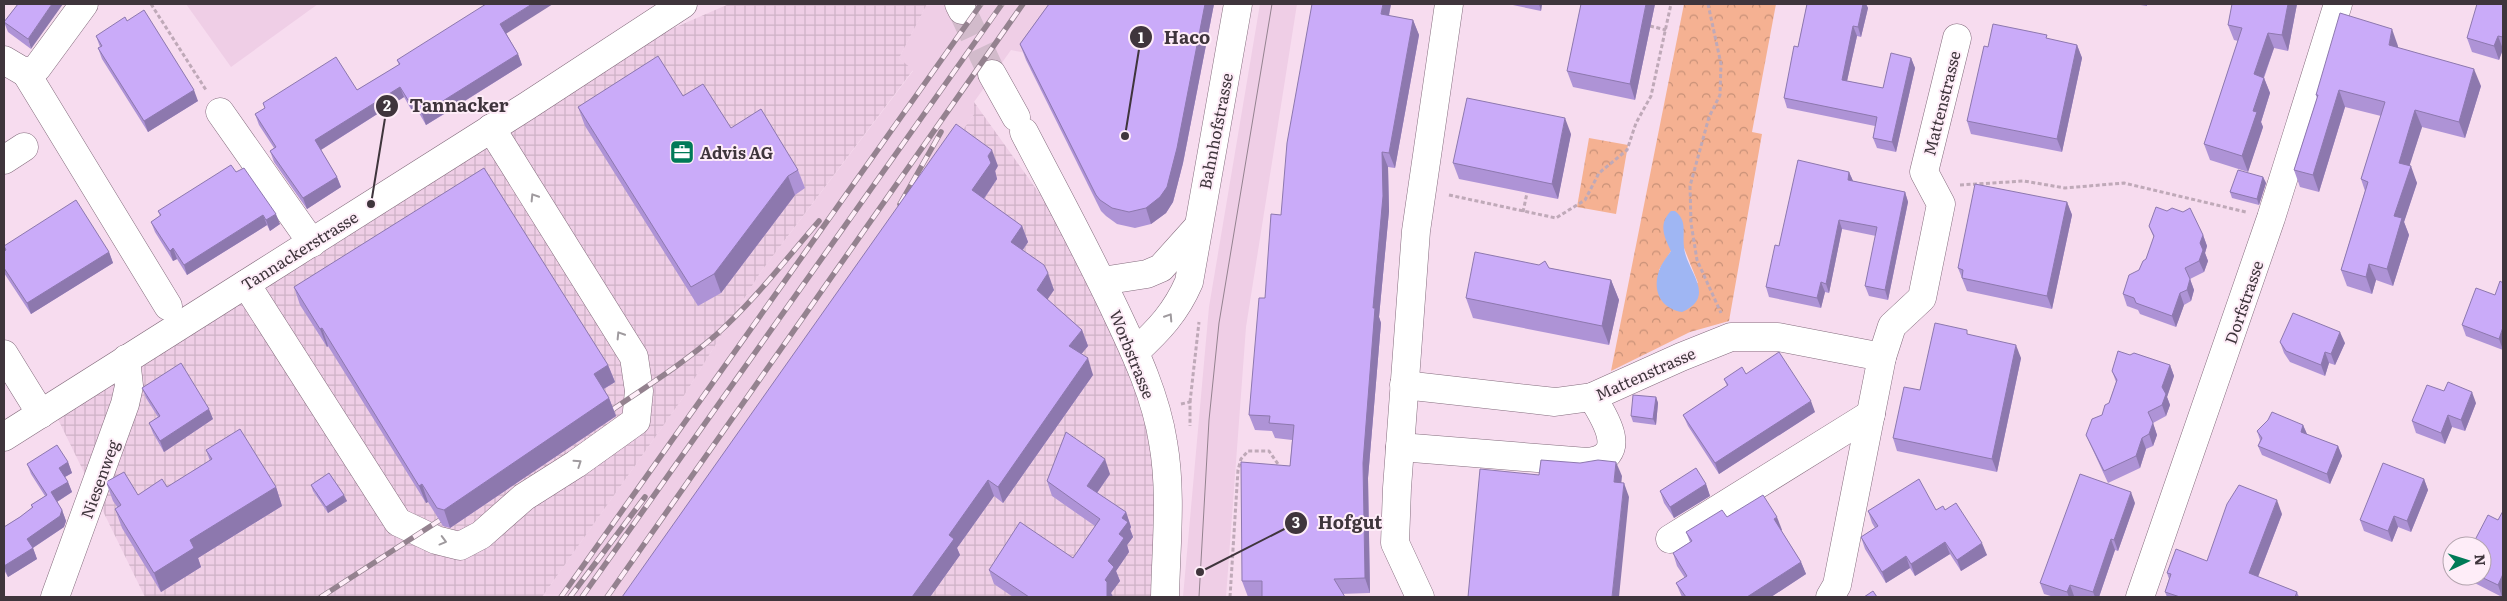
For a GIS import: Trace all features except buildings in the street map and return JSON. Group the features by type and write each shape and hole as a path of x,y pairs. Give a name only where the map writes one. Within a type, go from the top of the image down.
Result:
{"street":[{"path":"15,66 37,68 84,4"},
{"name":"Bahnhofstrasse","path":"1135,352 1163,327 1183,296 1189,282 1196,229 1238,4"},
{"path":"1420,597 1395,544 1404,386 1416,231 1449,4"},
{"name":"Dorfstrasse","path":"2140,597 2271,218 2338,4"},
{"name":"Tannackerstrasse","path":"4,438 492,128 668,8"},
{"name":"Mattenstrasse","path":"1830,597 1837,585 1882,357 1892,326 1922,298 1941,204 1924,172 1956,38"},
{"path":"15,66 168,306"},
{"name":"Worbstrasse","path":"992,74 1102,281 1135,352 1157,413 1164,443 1167,485 1165,597"},
{"path":"220,112 312,243"},
{"path":"246,284 398,522 436,540 460,546 481,535 524,497 576,464 636,421 639,392 634,357 492,128"},
{"path":"1102,281 1148,274 1161,268 1196,229"},
{"name":"Mattenstrasse","path":"1404,386 1555,402 1592,397 1681,356 1732,337 1778,337 1882,357"},
{"path":"4,354 41,414"},
{"name":"Niesenweg","path":"55,597 125,404 129,386 126,359"},
{"path":"1400,447 1587,462 1600,461 1608,455 1612,443 1610,428 1592,397"},
{"path":"1670,539 1871,414"}],"path":[{"path":"151,4 220,112"},
{"path":"1422,189 1556,218 1585,200 1599,173 1627,150 1636,123 1651,96 1671,4"},
{"path":"1708,4 1721,64 1720,96 1709,117 1690,186 1691,224 1697,260 1732,337"},
{"path":"1650,26 1666,30"},
{"path":"1932,186 2024,181 2065,188 2124,183 2271,218"},
{"path":"1523,212 1527,193"},
{"path":"1230,597 1238,470 1241,459 1248,451 1269,451 1284,474"}],"shaded area":[{"path":"186,4 318,4 231,67"},
{"path":"729,4 927,4 899,58 913,70 760,273 680,402 542,597 145,597 52,407 593,63"},
{"path":"927,4 943,4 961,10 962,4 1061,4 1026,53 1011,50 974,102 974,114 866,272 638,597 542,597 680,402 760,273 913,71 899,58"},
{"path":"1260,4 1297,4 1246,327 1226,597 1183,597 1209,307"},
{"path":"974,102 1102,281 1157,413 1165,597 638,597 974,114"}],"green space":[{"path":"1684,4 1776,4 1752,132 1762,134 1729,321 1690,332 1611,371","holes":["1684,248 1698,283 1659,270 1671,251"]},
{"path":"1589,138 1628,145 1616,214 1577,207"}],"water":[{"path":"1671,211 1675,211 1682,219 1686,256 1699,291 1698,298 1693,306 1682,312 1664,303 1660,298 1657,285 1660,268 1671,251 1664,236 1663,226"}],"tunnel":[{"path":"962,10 992,74"}],"tram line":[{"path":"1199,597 1209,420 1219,323 1272,4"}],"railway":[{"path":"561,597 981,4"},
{"path":"582,597 1002,4"},
{"path":"607,597 1023,4"},
{"path":"900,204 941,132"},
{"path":"612,410 679,364 717,334 757,294 819,221"},
{"path":"570,597 645,497"},
{"path":"321,597 440,520"}],"place":[{"name":"Haco","path":"1125,136"},
{"name":"Advis AG","path":"682,152"},
{"name":"Tannacker","path":"371,204"},
{"name":"Hofgut","path":"1200,572"}]}
